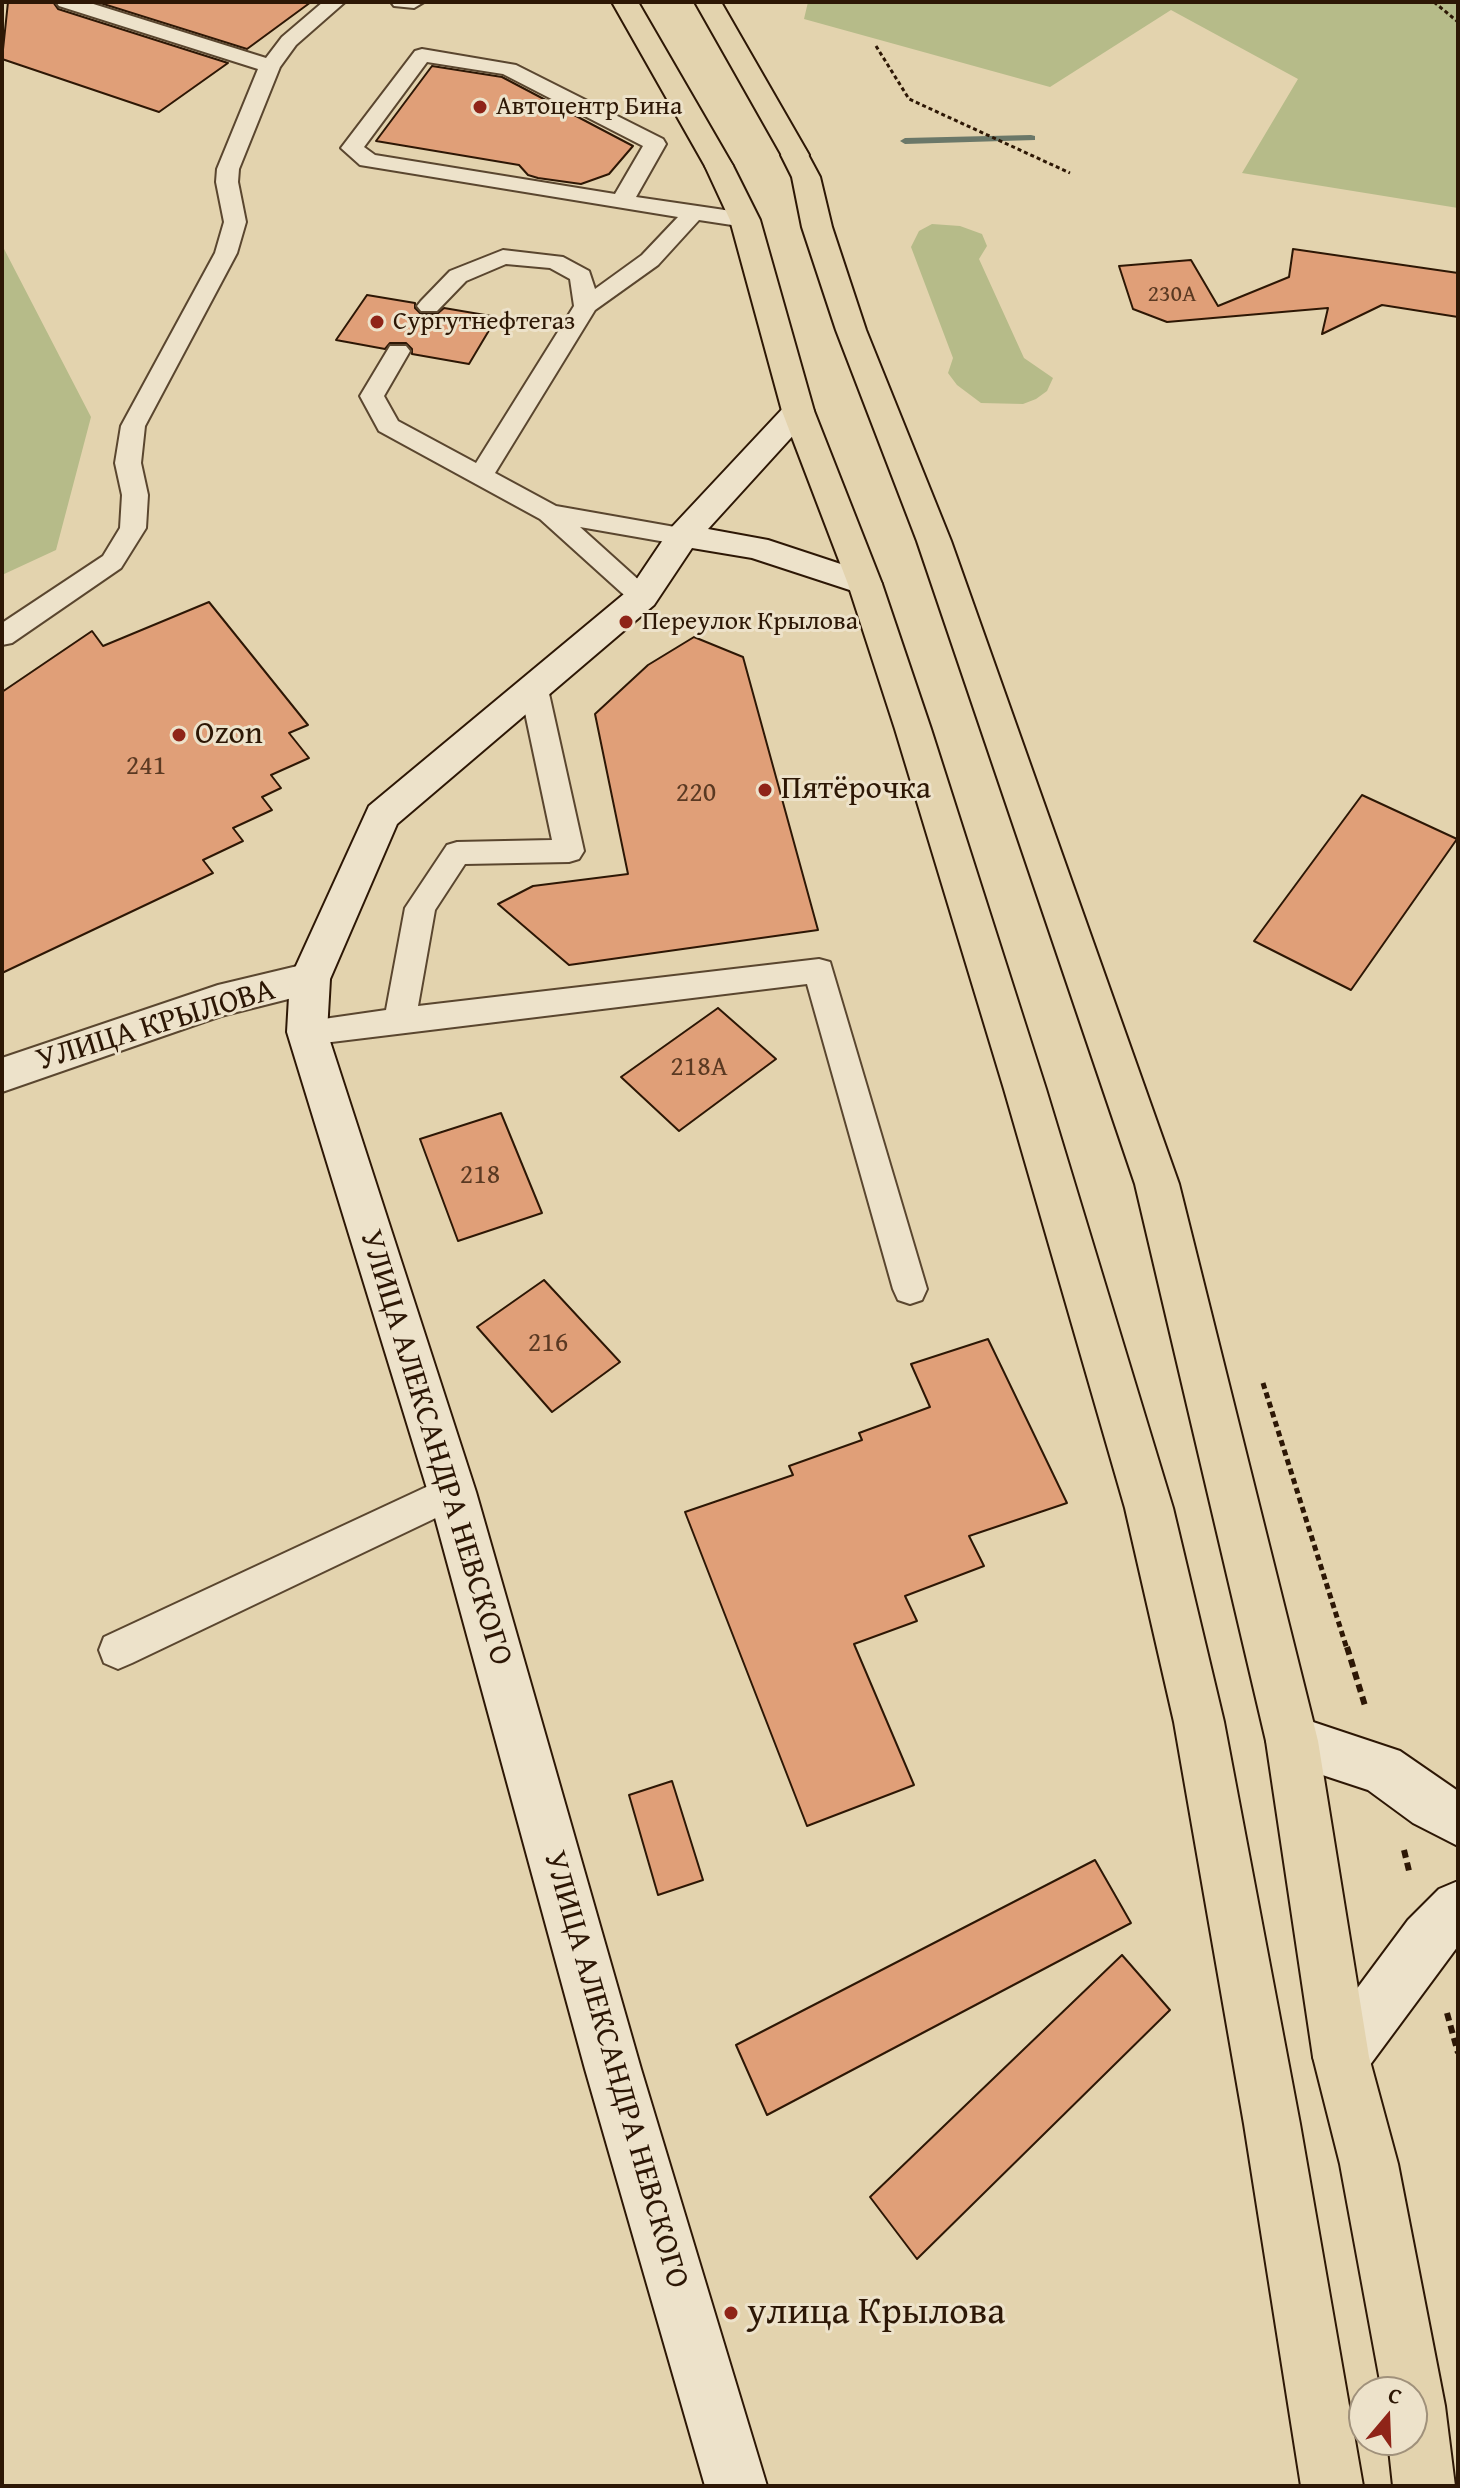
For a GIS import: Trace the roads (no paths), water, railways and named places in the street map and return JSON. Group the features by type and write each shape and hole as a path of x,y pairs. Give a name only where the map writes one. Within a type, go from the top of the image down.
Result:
{"main road":[{"path":"625,2 719,166 745,220 798,411 865,584 1025,1089 1149,1508 1199,1722 1332,2486"},
{"path":"708,2 806,177 817,227 851,330 934,541 1157,1184 1292,1741 1341,2057 1369,2164 1415,2406 1424,2486"}],"street":[{"name":"УЛИЦА АЛЕКСАНДРА НЕВСКОГО","path":"736,2486 613,2069 452,1492 307,1032 310,979 382,816 642,597 683,536 798,411"},
{"path":"683,536 756,548 865,584"},
{"name":"УЛИЦА КРЫЛОВА","path":"2,1075 218,1001 310,979"},
{"path":"1292,1741 1382,1769 1431,1805 1458,1820"},
{"path":"1341,2057 1427,1939 1458,1908"}],"lane":[{"path":"66,2 270,66"},
{"path":"2,636 112,562 133,528 135,495 128,463 133,426 226,253 235,222 227,182 228,169 270,66 289,41 335,2"},
{"path":"401,2 414,2"},
{"path":"622,201 655,144 509,69 422,55 352,148 368,160 694,213 745,220"},
{"path":"480,476 586,306 650,260 694,213"},
{"path":"429,306 458,276 503,257 555,262 581,276 586,306"},
{"path":"398,351 372,396 388,426 549,513 642,597"},
{"path":"549,513 683,536"},
{"path":"400,1021 420,908 457,853 569,851 534,689"},
{"path":"307,1032 819,971 910,1289"},
{"path":"118,1650 452,1492"}],"waterway":[{"path":"905,141 1031,138"}],"place":[{"name":"Автоцентр Бина","path":"480,107"},
{"name":"Сургутнефтегаз","path":"377,322"},
{"name":"Переулок Крылова","path":"626,622"},
{"name":"Ozon","path":"179,735"},
{"name":"Пятёрочка","path":"765,790"},
{"name":"улица Крылова","path":"731,2313"}]}
